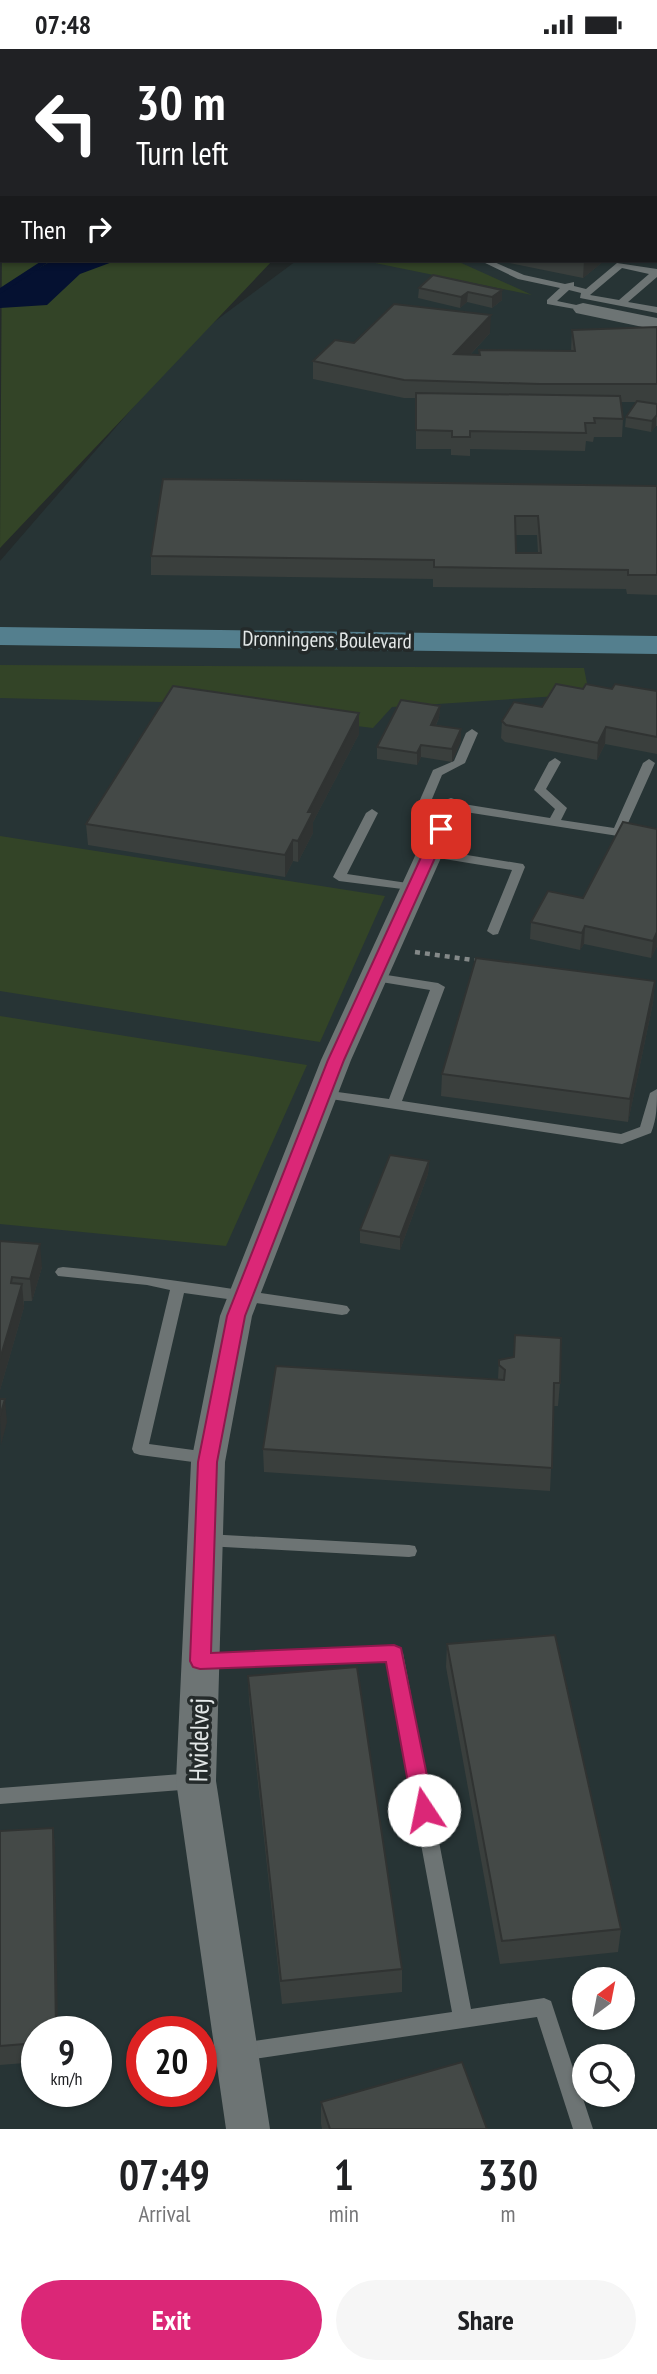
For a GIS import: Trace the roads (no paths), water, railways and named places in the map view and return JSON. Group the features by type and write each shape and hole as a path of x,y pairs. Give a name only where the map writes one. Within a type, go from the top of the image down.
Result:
{"main road":[{"name":"Dronningens Boulevard","path":"0,636 656,645"}],"street":[{"path":"586,300 657,324"},
{"name":"Hvidelvej","path":"248,2129 196,1780 208,1458 236,1316 243,1297 323,1094 452,806"}],"lane":[{"path":"489,263 511,274 569,286 586,300"},
{"path":"569,286 550,302 586,300 620,265 656,272"},
{"path":"621,303 656,272"},
{"path":"586,300 583,296 657,310"},
{"path":"472,733 459,764 437,773 425,802 618,832 649,763"},
{"path":"554,822 561,808 540,790 555,762"},
{"path":"372,813 339,877 414,888"},
{"path":"430,853 519,867 493,932"},
{"path":"380,963 439,987 394,1104"},
{"path":"323,1094 622,1139 646,1130 657,1093"},
{"path":"63,1272 146,1280 243,1297 342,1310"},
{"path":"178,1287 140,1449 208,1458"},
{"path":"205,1539 409,1551"},
{"path":"200,1661 394,1653 463,2019"},
{"path":"0,1796 196,1780"},
{"path":"236,2053 544,2007 583,2129"}],"water":[{"path":"48,263 110,263 80,274 47,305 0,308 0,291"}],"waterway":[{"path":"0,291 43,263"}]}
